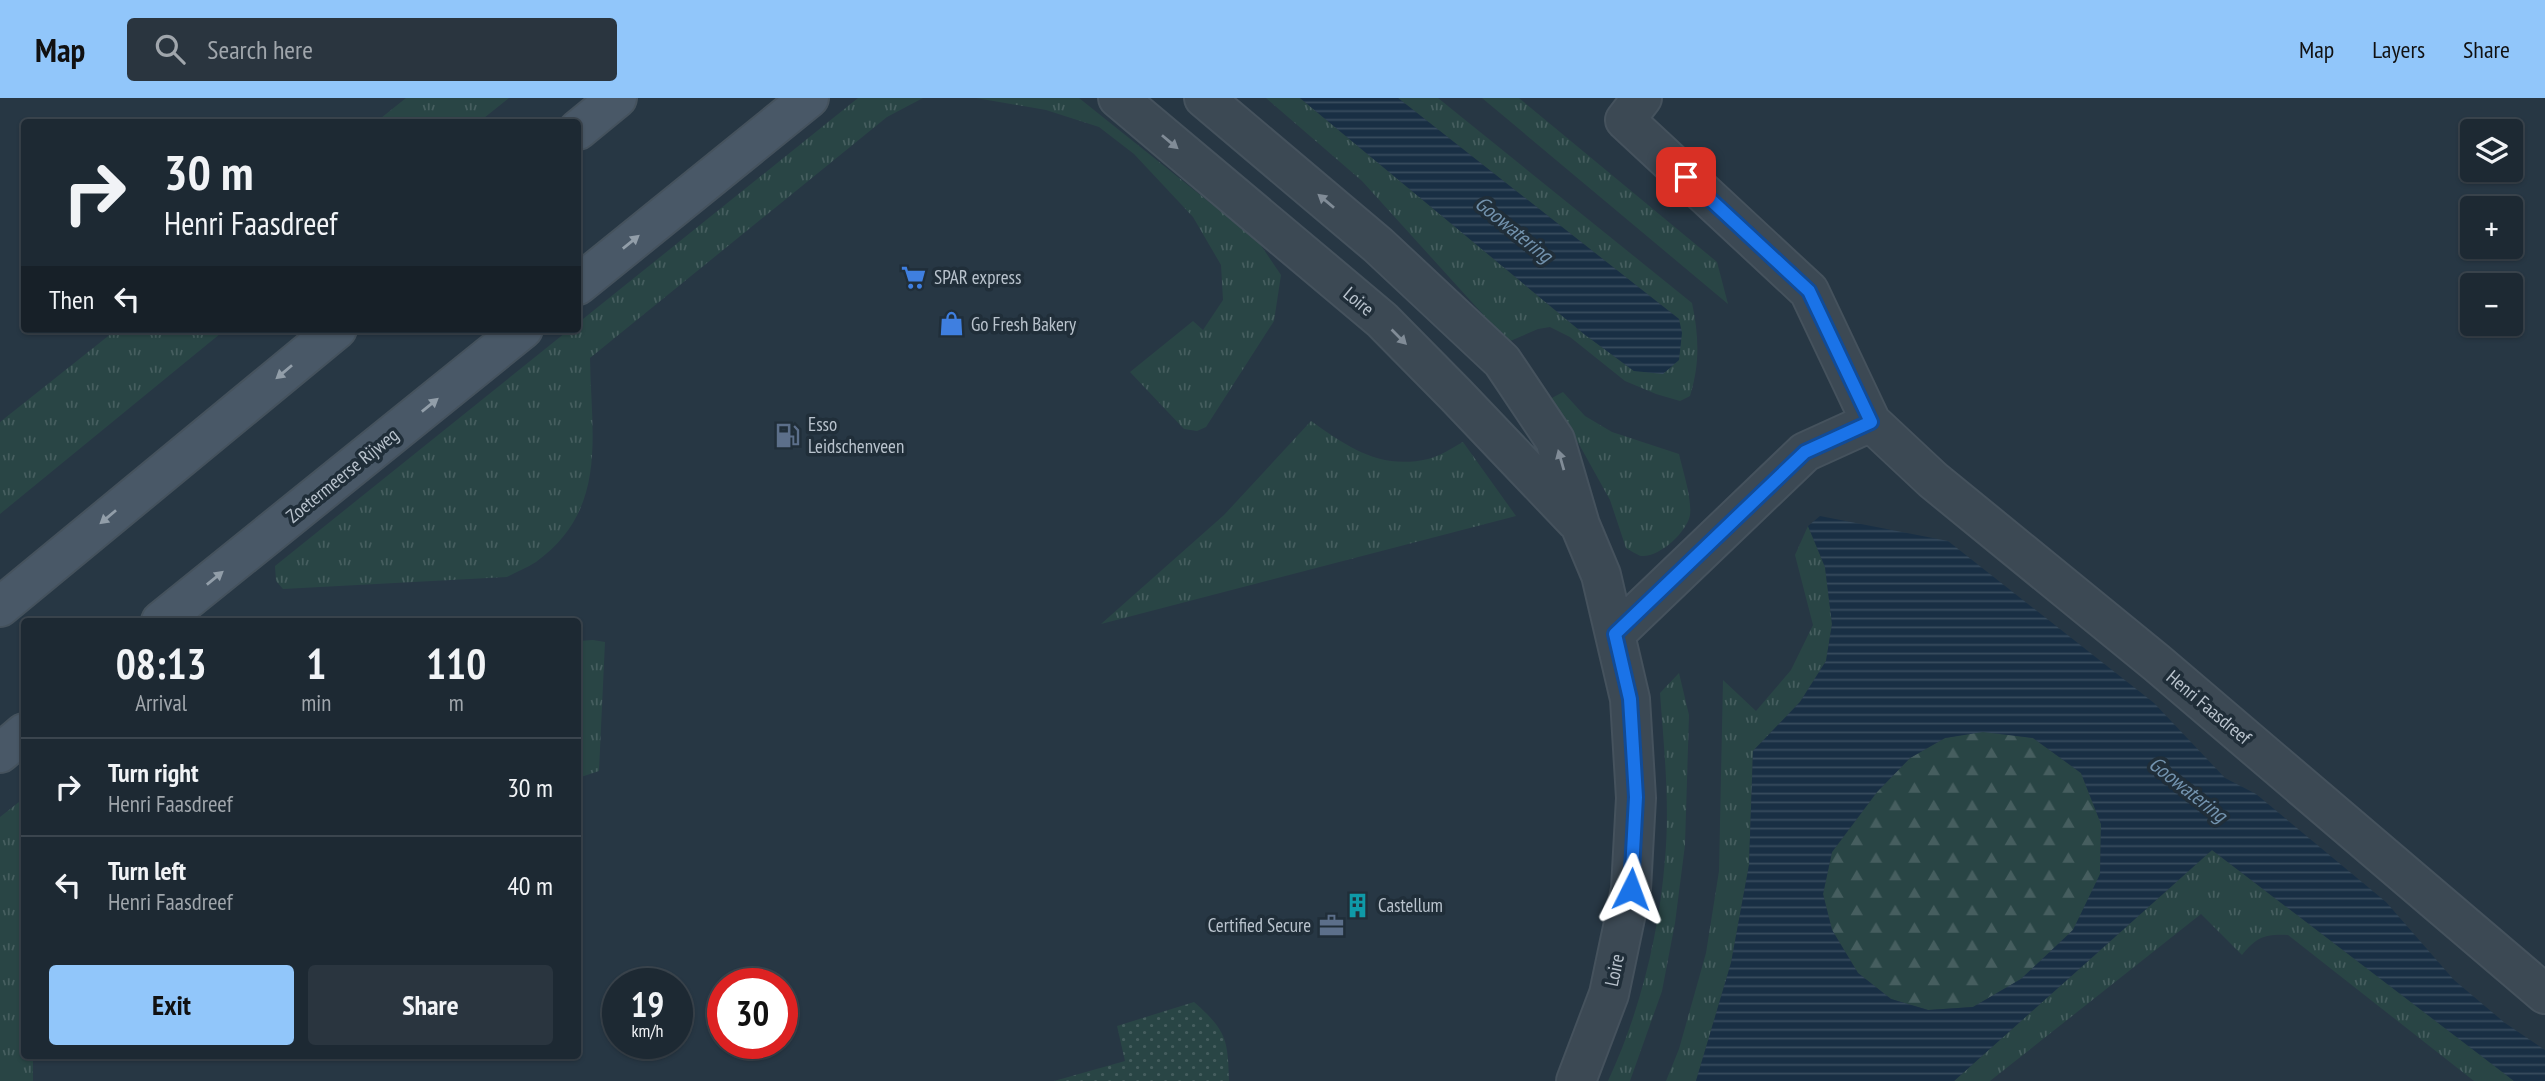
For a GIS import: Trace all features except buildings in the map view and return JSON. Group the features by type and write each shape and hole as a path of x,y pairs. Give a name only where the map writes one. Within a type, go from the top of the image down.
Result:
{"main road":[{"path":"581,128 617,98"},
{"path":"581,283 809,98"},
{"path":"0,607 332,333"},
{"name":"Zoetermeerse Rijweg","path":"165,618 518,333"},
{"path":"0,753 21,736"}],"street":[{"name":"Loire","path":"1118,98 1382,320 1580,525"},
{"name":"Loire","path":"1204,98 1378,245 1502,361 1555,440 1580,525 1601,575 1630,699 1636,797 1631,889 1609,994 1576,1081"},
{"name":"Henri Faasdreef","path":"1642,98 1625,120 1809,291 1871,422 1933,480 2157,663 2545,994"},
{"path":"1615,634 1805,452 1871,422"}],"green space":[{"path":"406,98 509,98 483,119 380,119"},
{"path":"858,98 923,98 887,117 590,358 593,442 591,469 585,494 575,519 559,541 536,562 507,577 283,589 276,581 275,566 565,333 581,333 581,321"},
{"path":"976,98 1079,98 1258,241 1281,275 1274,321 1206,427 1197,431 1184,429 1130,372 1193,321 1203,330 1223,300 1221,265 1193,217 1134,154 1099,127 1046,110"},
{"path":"1266,98 1300,98 1584,334 1634,371 1679,319 1398,98 1438,98 1692,303 1697,350 1696,373 1690,396 1680,401 1625,381 1570,337 1550,327 1538,329 1508,342 1362,181"},
{"path":"1482,98 1519,98 1717,262 1728,304"},
{"path":"112,333 221,333 0,514 0,422"},
{"path":"1563,392 1585,416 1612,432 1679,454 1690,515 1678,536 1656,553 1641,556 1626,548 1610,500 1550,399"},
{"path":"1311,421 1352,447 1380,459 1411,462 1428,459 1463,442 1516,516 1101,624 1224,515"},
{"path":"1808,526 1825,567 1832,624 1826,661 1800,702 1753,751 1749,865 1731,963 1696,1081 1666,1081 1679,1049 1706,953 1719,871 1723,680 1756,711 1791,670 1813,625 1795,555"},
{"path":"581,641 605,642 599,771 581,777"},
{"path":"1679,673 1689,715 1685,845 1675,923 1662,991 1630,1081 1608,1081 1639,1000 1658,916 1667,818 1660,693"},
{"path":"1984,731 2033,738 2081,773 2101,824 2100,875 2073,930 2021,979 1973,1007 1928,1010 1891,999 1858,973 1832,930 1823,894 1832,852 1877,792 1910,758 1945,738"},
{"path":"21,800 21,1059 33,1059 33,1081 0,1081 0,817"},
{"path":"2212,850 2514,1081 2474,1081 2288,935 2262,938 2242,955 2201,914 1990,1081 1954,1081"},
{"path":"1194,1002 1213,1020 1223,1036 1228,1055 1229,1081 1054,1081 1125,1061 1117,1026"}],"water":[{"name":"Goowatering","path":"1300,98 1398,98 1679,319 1682,333 1679,360 1663,374 1634,371 1584,334"},
{"name":"Goowatering","path":"1820,516 1948,541 2154,703 2225,778 2256,794 2386,902 2454,980 2505,1023 2545,1050 2545,1081 2514,1081 2212,850 1954,1081 1696,1081 1731,963 1749,865 1753,751 1800,702 1826,661 1832,624 1825,567 1808,526","holes":["1983,732 2033,738 2081,773 2101,824 2100,874 2073,930 2021,979 1973,1007 1928,1010 1891,999 1858,973 1832,930 1823,894 1832,852 1877,792 1910,758 1945,738"]}],"place":[{"name":"SPAR express","path":"914,277"},
{"name":"Go Fresh Bakery","path":"951,324"},
{"name":"Esso Leidschenveen","path":"788,435"},
{"name":"Castellum","path":"1358,905"},
{"name":"Certified Secure","path":"1331,925"}],"route":[{"path":"1631,889 1636,797 1630,699 1615,634 1805,452 1871,422 1809,291 1686,177"}]}
